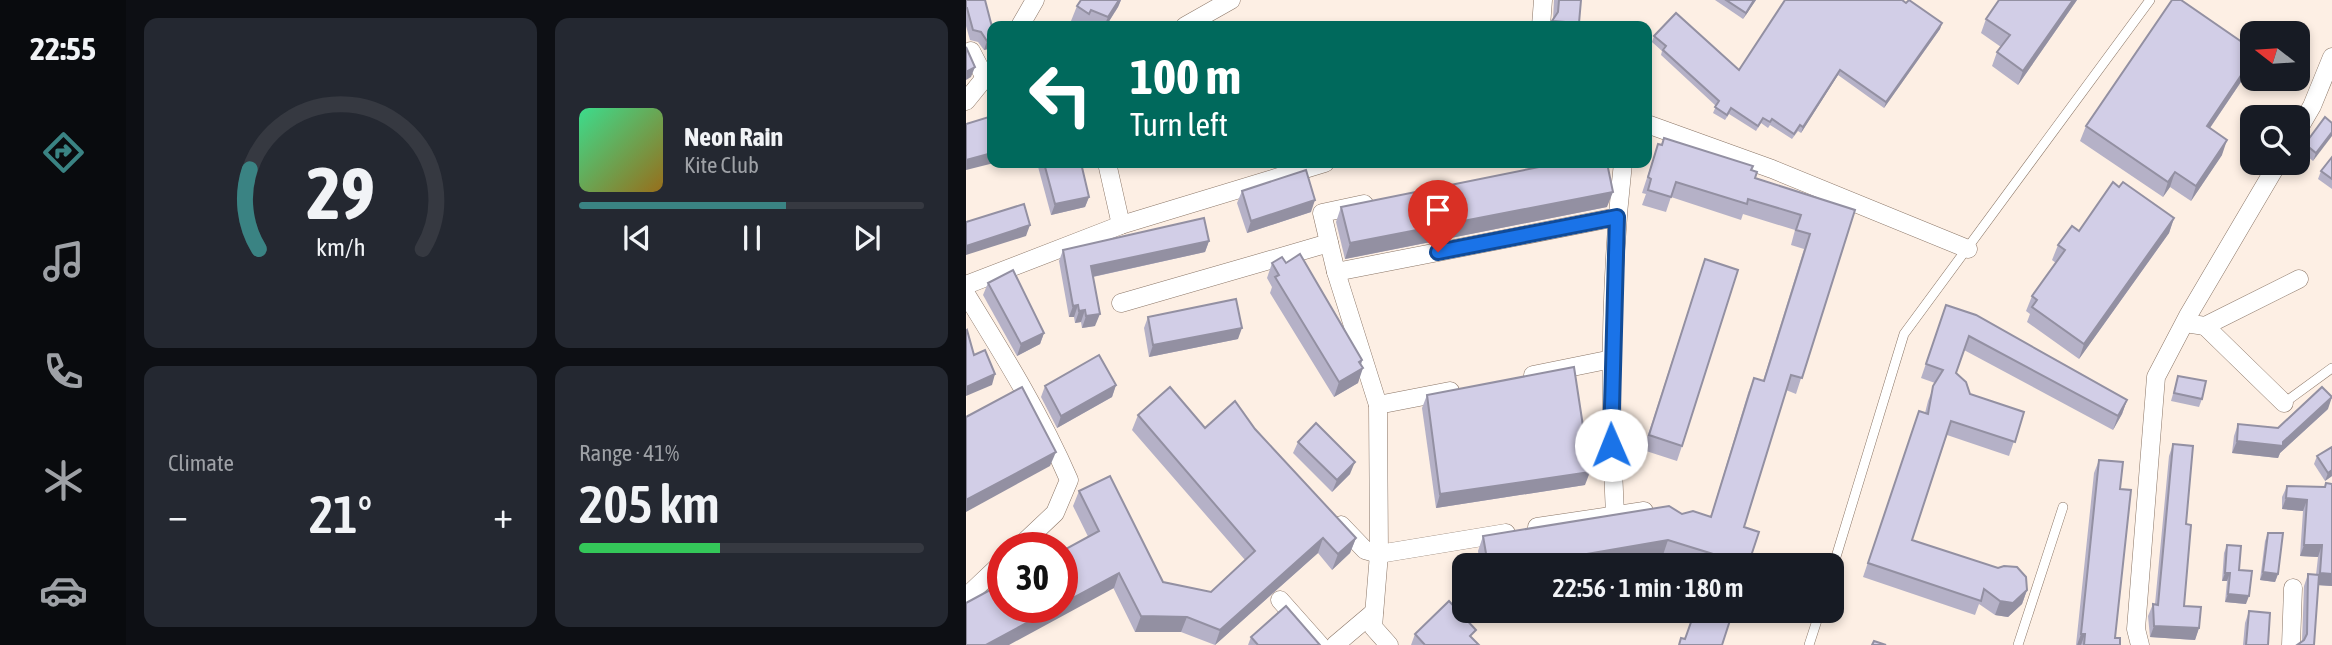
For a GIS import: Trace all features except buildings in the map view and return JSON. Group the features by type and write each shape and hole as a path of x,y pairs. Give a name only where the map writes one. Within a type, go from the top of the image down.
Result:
{"street":[{"path":"1023,21 1035,0"},
{"path":"1194,21 1231,0"},
{"path":"1541,21 1543,0"},
{"path":"971,51 987,71"},
{"path":"2310,105 2331,61"},
{"path":"966,101 987,75"},
{"path":"1652,126 1772,169 1968,249"},
{"path":"1108,168 1121,225"},
{"path":"966,285 1121,225 1305,168"},
{"path":"1615,514 1610,422 1617,217 1622,168"},
{"path":"2140,645 2136,629 2156,377 2271,175"},
{"path":"1376,202 1322,213 1336,272 1378,405 1379,554 1373,627 1389,645"},
{"path":"1336,272 1617,217"},
{"path":"1121,303 1329,243"},
{"path":"2185,323 2205,326 2299,279"},
{"path":"966,294 1014,373 1069,480 1055,513 1035,532"},
{"path":"2205,326 2284,403"},
{"path":"1521,377 1612,359"},
{"path":"1378,405 1469,387"},
{"path":"1329,512 1365,550 1379,554 1615,514 1667,509"},
{"path":"966,597 987,577"},
{"path":"2291,645 2292,588"},
{"path":"1280,600 1320,645"},
{"path":"1335,645 1374,612"}],"lane":[{"path":"1837,553 1904,334 2150,0"},
{"path":"2284,403 2332,368"},
{"path":"2018,645 2063,507"},
{"path":"1810,645 1816,623"}],"route":[{"path":"1438,252 1617,217 1611,445"}]}
